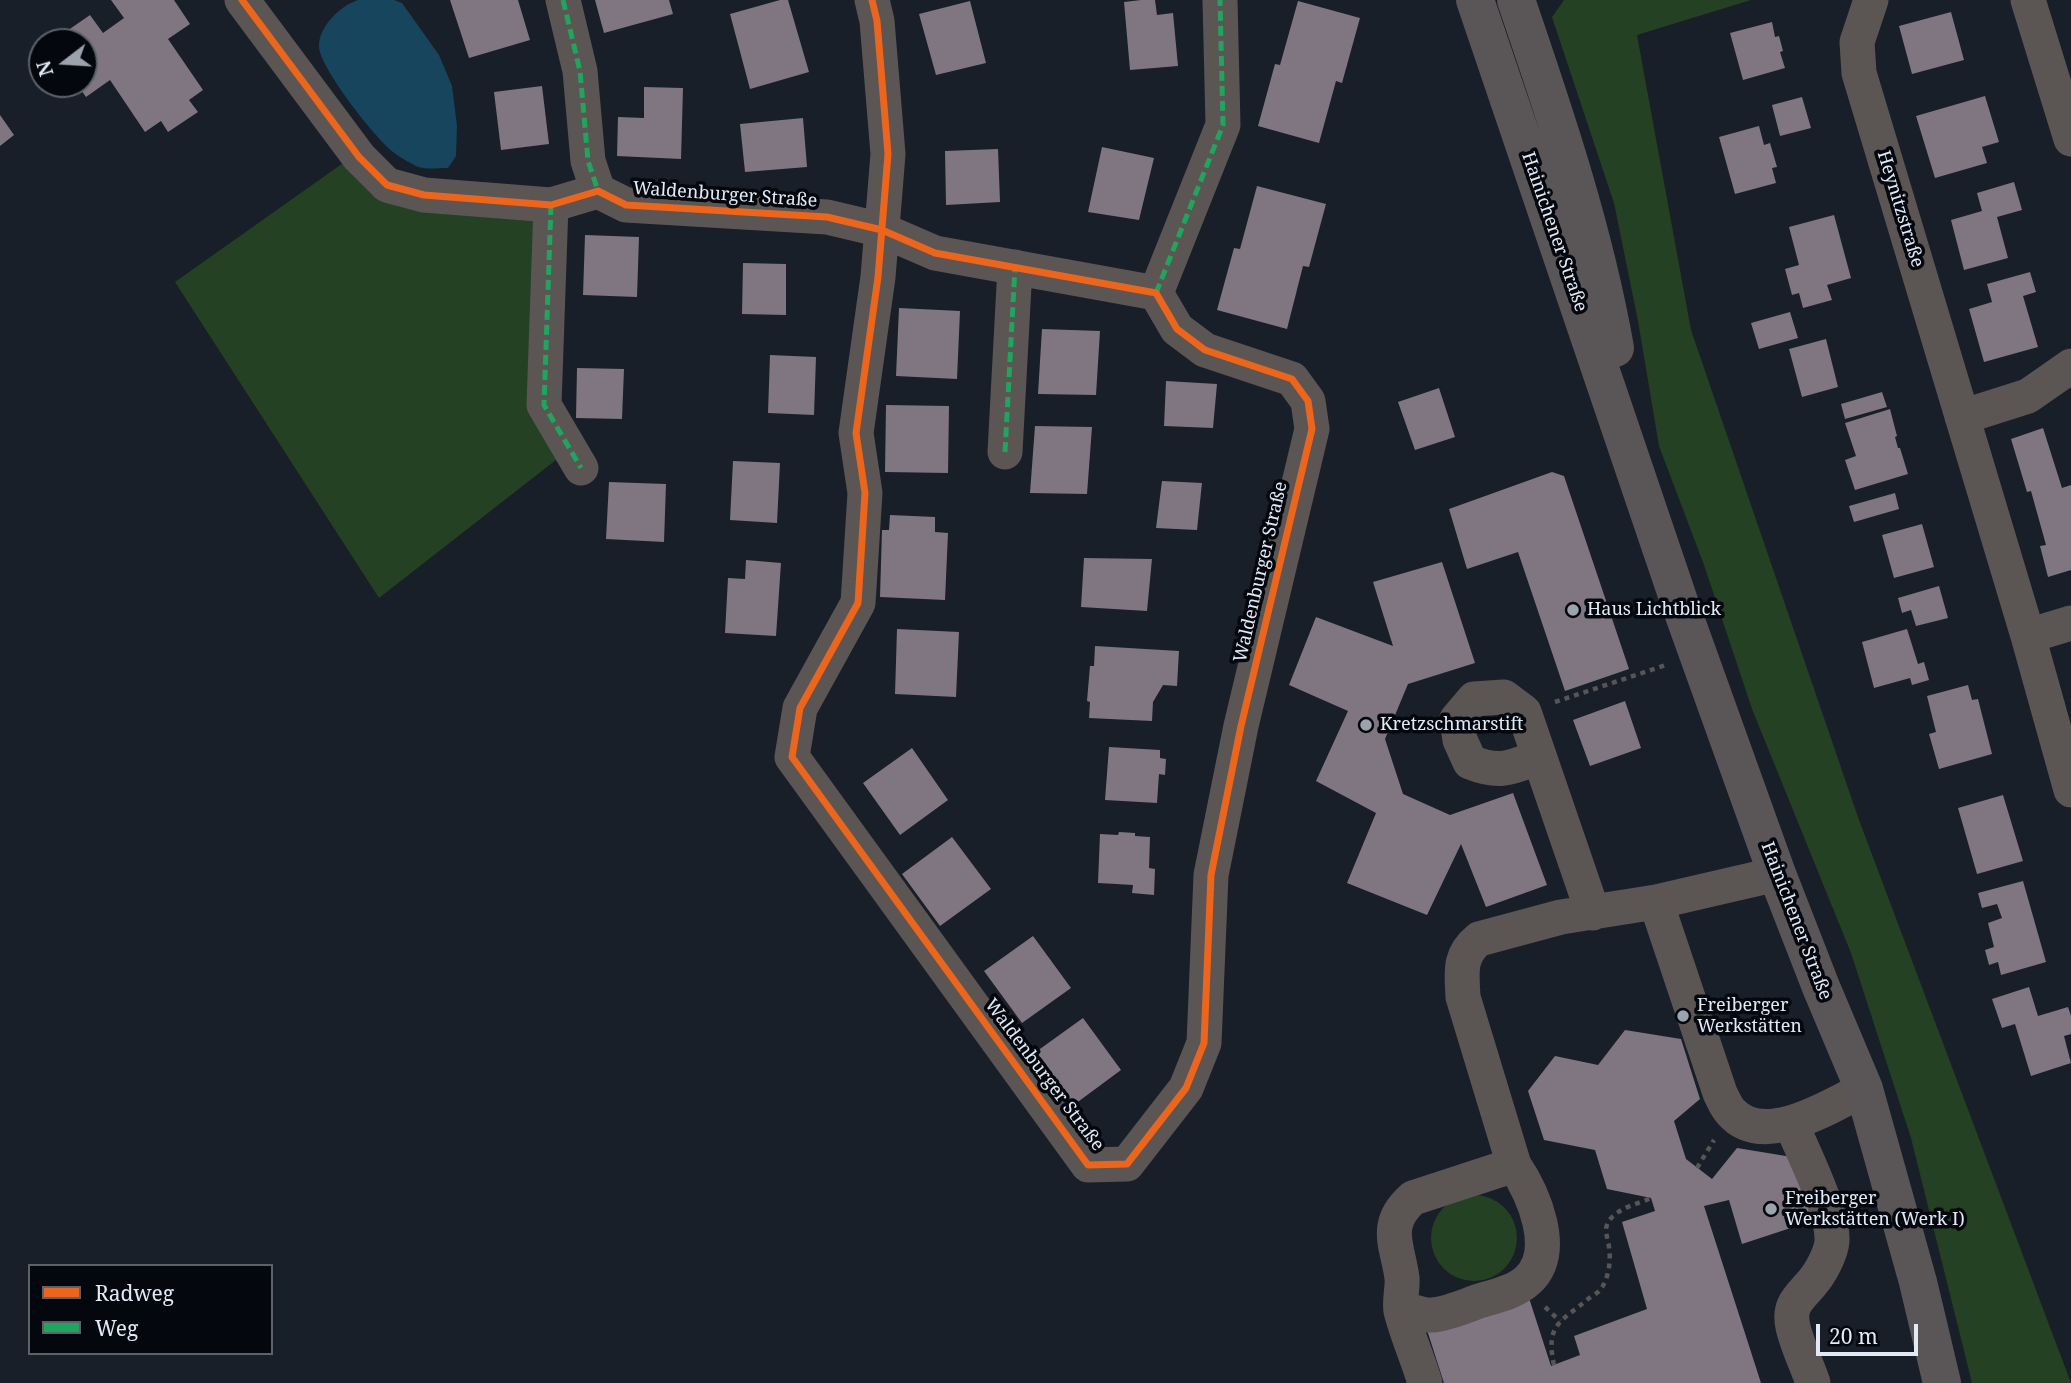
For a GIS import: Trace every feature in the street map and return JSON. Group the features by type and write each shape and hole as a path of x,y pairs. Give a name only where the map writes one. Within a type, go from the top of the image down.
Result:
{"main road":[{"name":"Hainichener Straße","path":"1475,0 1680,604 1777,874 1864,1089 1918,1282 1942,1383"},
{"name":"Hainichener Straße","path":"1516,0 1582,203 1608,313 1633,464"}],"street":[{"path":"242,0 359,157 387,185 424,195 551,205 598,191 588,161 580,71 563,0"},
{"name":"Waldenburger Straße","path":"598,191 626,205 827,217 882,230 936,253 1156,293 1177,330 1205,350 1292,379 1308,401 1312,429 1241,726 1211,875 1204,1044 1186,1088 1127,1164 1088,1164 792,757 800,708 858,603 865,493 856,433 878,277 882,230 888,154 877,21 872,0"},
{"path":"1156,293 1223,125 1220,0"},
{"name":"Heynitzstraße","path":"1871,0 1857,42 1860,73 2028,636 2071,790"},
{"path":"2028,0 2071,139"},
{"path":"551,205 544,405 581,468"},
{"path":"1005,452 1015,267"},
{"path":"1962,417 2028,396 2071,366"},
{"path":"2028,636 2071,623"},
{"path":"1539,757 1511,767 1488,769 1470,762 1460,740 1457,719 1474,699 1504,697 1524,712 1593,913"},
{"path":"1401,1308 1431,1315 1514,1290 1530,1279 1543,1246 1543,1236 1528,1186 1514,1166 1463,997 1463,960 1469,947 1479,939 1561,917 1657,901 1777,874"},
{"path":"1657,901 1720,1093 1730,1112 1744,1123 1760,1127 1791,1123 1816,1114 1864,1089"},
{"path":"1791,1123 1825,1205 1832,1229 1832,1244 1825,1261 1811,1285 1795,1302 1792,1324 1813,1383"},
{"path":"1425,1383 1401,1308 1402,1279 1393,1242 1394,1227 1404,1206 1413,1198 1514,1166"}],"path":[{"path":"1524,712 1670,663"},
{"path":"1555,1365 1551,1349 1552,1335 1559,1322 1600,1290 1610,1268 1605,1230 1609,1220 1617,1212 1651,1198"}],"green space":[{"path":"1564,0 1751,0 1637,35 1691,330 1859,820 2071,1383 1972,1383 1911,1138 1851,953 1752,709 1704,565 1659,446 1638,321 1614,203 1552,17"},
{"path":"346,161 387,185 551,205 544,405 570,449 379,598 175,282"},
{"path":"1474,1195 1490,1199 1504,1208 1513,1222 1517,1238 1513,1254 1504,1268 1490,1277 1474,1281 1458,1277 1444,1268 1435,1254 1431,1238 1435,1222 1444,1208 1458,1199"}],"water":[{"path":"358,0 394,0 402,3 439,55 452,86 457,126 456,156 448,168 420,167 393,152 362,118 328,70 319,47 322,32 338,12"}],"building":[{"path":"111,0 174,0 190,24 168,39 203,90 189,100 198,112 168,132 161,121 145,132 110,80 98,88 98,28 71,28 90,15 103,33 124,18"},
{"path":"450,0 518,0 530,40 469,58"},
{"path":"595,0 669,0 673,14 604,33"},
{"path":"788,0 809,72 750,89 730,14"},
{"path":"1155,0 1157,15 1173,13 1178,66 1130,70 1124,2"},
{"path":"970,1 986,63 936,75 919,14"},
{"path":"1298,1 1360,18 1342,83 1336,81 1319,143 1258,126 1275,64 1280,65"},
{"path":"1951,12 1964,60 1912,74 1899,26"},
{"path":"1772,22 1775,37 1779,36 1785,68 1743,80 1730,33"},
{"path":"542,86 549,144 501,150 494,92"},
{"path":"644,87 683,88 681,159 617,156 618,117 644,118"},
{"path":"1985,96 1999,142 1982,147 1987,163 1935,178 1916,116"},
{"path":"1802,97 1811,128 1780,136 1772,105"},
{"path":"0,115 14,135 0,146"},
{"path":"803,118 807,167 745,172 740,124"},
{"path":"1759,126 1764,145 1770,143 1777,167 1772,168 1776,183 1735,194 1719,137"},
{"path":"1102,147 1154,158 1139,220 1088,212"},
{"path":"998,149 1000,202 946,205 945,151"},
{"path":"2014,182 2022,210 1997,217 2008,258 1964,270 1951,220 1982,211 1977,193"},
{"path":"1257,186 1326,204 1309,267 1303,266 1287,329 1217,310 1234,248 1240,249"},
{"path":"1834,215 1851,278 1827,285 1832,300 1803,308 1799,293 1792,295 1785,269 1799,265 1789,227"},
{"path":"585,235 639,237 637,297 583,295"},
{"path":"743,263 786,264 786,315 742,314"},
{"path":"2030,272 2036,292 2023,296 2038,347 1984,362 1969,309 1992,302 1987,284"},
{"path":"899,308 960,311 957,379 896,376"},
{"path":"1790,312 1798,338 1759,349 1751,323"},
{"path":"1042,329 1100,331 1096,395 1038,394"},
{"path":"1826,339 1838,387 1802,397 1789,349"},
{"path":"770,355 816,357 814,415 768,413"},
{"path":"577,368 624,369 622,419 576,418"},
{"path":"1166,381 1217,384 1213,428 1164,426"},
{"path":"1439,388 1455,437 1415,450 1398,402"},
{"path":"1882,392 1887,407 1845,419 1841,404"},
{"path":"886,405 949,406 948,473 885,472"},
{"path":"1890,409 1898,448 1908,474 1855,490 1845,460 1856,456 1845,423"},
{"path":"1035,426 1092,427 1087,494 1030,493"},
{"path":"2043,428 2062,488 2071,485 2071,570 2048,577 2040,546 2046,545 2031,491 2027,492 2011,439"},
{"path":"733,461 780,463 777,523 730,520"},
{"path":"1552,472 1564,476 1629,669 1565,691 1518,552 1467,569 1449,509"},
{"path":"1162,481 1202,483 1197,530 1156,528"},
{"path":"609,482 666,484 664,542 606,539"},
{"path":"1895,493 1899,509 1854,522 1849,506"},
{"path":"890,515 935,517 935,532 948,533 945,600 880,597 882,530 889,530"},
{"path":"1922,524 1934,567 1894,578 1882,535"},
{"path":"1084,558 1152,559 1147,611 1081,607"},
{"path":"746,560 781,563 776,636 725,633 728,578 745,579"},
{"name":"Kretzschmarstift","path":"1442,562 1475,663 1408,684 1385,739 1403,794 1450,815 1513,793 1547,885 1486,907 1461,844 1427,915 1347,883 1376,813 1316,781 1348,711 1289,685 1316,617 1393,646 1373,582"},
{"path":"1939,586 1948,618 1916,626 1911,610 1902,613 1898,598"},
{"path":"897,629 959,632 956,697 895,694"},
{"path":"1907,629 1918,664 1924,662 1929,680 1912,685 1910,678 1874,688 1862,642"},
{"path":"1095,646 1179,651 1177,686 1163,685 1153,702 1152,721 1089,718 1090,702 1087,701"},
{"path":"1968,685 1972,700 1978,699 1992,754 1939,769 1929,734 1936,732 1927,696"},
{"path":"1625,701 1641,748 1590,766 1573,720"},
{"path":"1109,747 1160,750 1160,758 1166,759 1165,775 1159,774 1157,803 1105,800"},
{"path":"912,748 948,800 900,835 863,783"},
{"path":"2003,795 2023,861 1977,874 1958,808"},
{"path":"1119,832 1150,837 1149,868 1155,869 1154,895 1132,893 1133,885 1098,883 1100,834 1118,835"},
{"path":"952,837 991,889 940,926 902,874"},
{"path":"2023,881 2046,962 2001,975 1998,962 1989,965 1985,950 1994,947 1988,923 2002,918 1997,904 1982,908 1978,893"},
{"path":"1033,936 1071,988 1022,1023 984,971"},
{"path":"2029,987 2038,1016 2068,1007 2071,1016 2071,1034 2064,1036 2071,1063 2031,1076 2015,1024 2002,1028 1992,999"},
{"path":"1083,1018 1121,1070 1071,1107 1033,1054"},
{"name":"Freiberger Werkstätten (Werk I)","path":"1625,1030 1681,1039 1700,1099 1674,1121 1686,1159 1712,1179 1737,1148 1792,1157 1815,1220 1742,1244 1729,1200 1704,1206 1761,1383 1444,1383 1427,1330 1529,1298 1551,1366 1580,1355 1574,1336 1647,1309 1622,1222 1655,1211 1651,1198 1607,1189 1595,1150 1544,1140 1528,1091 1555,1056 1598,1065"}],"marked path":[{"path":"563,0 580,71 588,161 598,191"},
{"path":"1156,293 1223,125 1220,0"},
{"path":"551,205 544,405 581,468"},
{"path":"1005,452 1015,267"}],"cycle path":[{"path":"242,0 359,157 387,185 424,195 551,205 598,191 626,205 827,217 882,230 935,253 1156,293 1177,329 1205,350 1292,379 1308,401 1312,429 1241,726 1211,875 1204,1043 1186,1088 1127,1164 1088,1165 792,757 800,708 858,603 865,493 856,433 878,277 888,154 877,21 872,0"}],"place":[{"name":"Haus Lichtblick","path":"1573,610"},
{"name":"Kretzschmarstift","path":"1366,725"},
{"name":"Freiberger Werkstätten","path":"1683,1016"},
{"name":"Freiberger Werkstätten (Werk I)","path":"1771,1209"}]}
